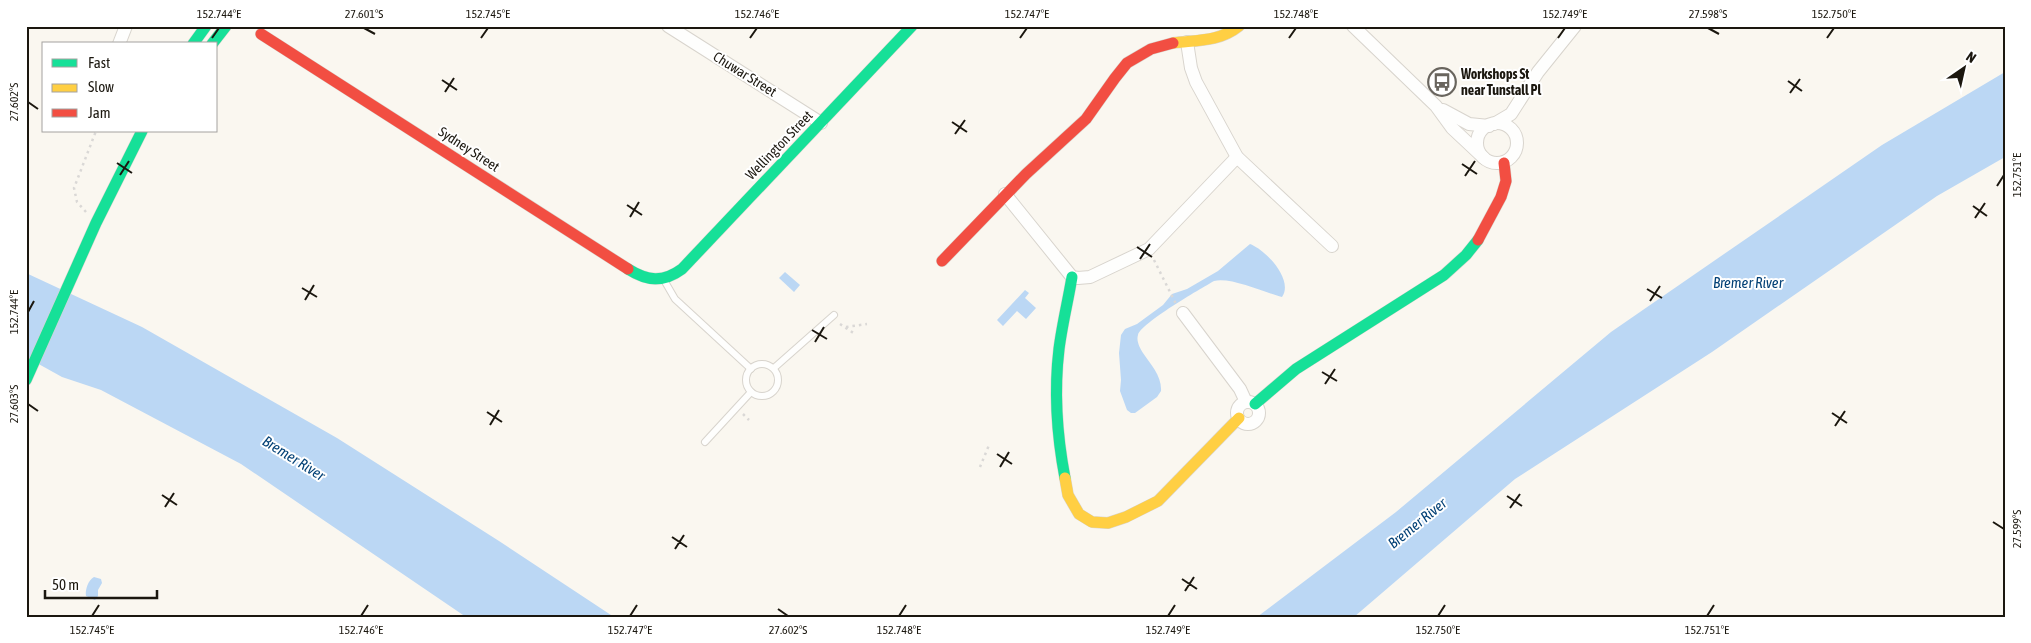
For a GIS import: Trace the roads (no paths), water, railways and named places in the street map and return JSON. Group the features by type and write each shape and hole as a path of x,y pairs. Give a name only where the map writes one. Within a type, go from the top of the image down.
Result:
{"street":[{"path":"119,42 126,26"},
{"path":"194,42 206,26"},
{"path":"214,42 226,26"},
{"name":"Chuwar Street","path":"668,26 821,123"},
{"name":"Wellington Street","path":"664,279 673,276 682,269 912,26"},
{"path":"942,261 1005,194 1087,118 1117,74 1127,63 1136,56 1157,46 1168,43 1224,37 1239,26"},
{"path":"1353,26 1436,106 1452,128 1490,162 1504,162 1514,154 1517,148 1515,134 1527,92"},
{"path":"1484,158 1477,146 1478,139 1484,129 1511,114 1527,92 1538,72 1575,26"},
{"name":"Sydney Street","path":"261,34 639,276 651,280 664,279"},
{"path":"1188,42 1191,68 1196,82 1237,157 1332,246"},
{"path":"1436,106 1469,124 1506,126 1515,134"},
{"path":"26,380 122,168 141,132"},
{"path":"1005,194 1072,276 1078,278 1090,277 1149,249 1237,157"},
{"path":"1179,309 1250,403 1259,412 1256,421 1246,423 1239,418 1238,409 1250,403 1296,368 1444,275 1466,256 1476,244 1501,197 1506,181 1504,162"},
{"path":"1072,276 1059,348 1056,397 1061,459 1068,495 1078,514 1092,522 1108,523 1126,517 1158,501 1222,433 1239,418"}],"lane":[{"path":"664,279 675,299 751,369"},
{"path":"774,368 834,315"},
{"path":"760,364 774,368 779,378 776,389 772,393 761,396 751,392 746,383 751,369 760,364"},
{"path":"705,442 751,392"}],"water":[{"name":"Bremer River","path":"2005,72 2005,157 1937,196 1712,352 1515,479 1354,617 1257,617 1396,512 1611,332 1882,145"},
{"path":"1250,244 1263,252 1281,274 1285,290 1282,297 1238,283 1221,280 1214,281 1172,306 1149,323 1138,335 1138,342 1160,380 1161,391 1157,397 1135,413 1131,413 1127,410 1120,391 1119,353 1121,335 1125,329 1137,324 1163,305 1172,294 1187,289 1218,271"},
{"path":"785,272 800,285 794,292 779,278"},
{"name":"Bremer River","path":"26,273 142,327 337,438 614,617 466,617 241,464 101,390 62,377 26,357"},
{"path":"1025,290 1029,293 1025,298 1036,308 1026,319 1017,311 1003,326 997,320"},
{"path":"94,577 101,579 102,583 95,600 86,596 89,583"}],"place":[{"name":"Workshops St near Tunstall Pl","path":"1442,82"}]}
